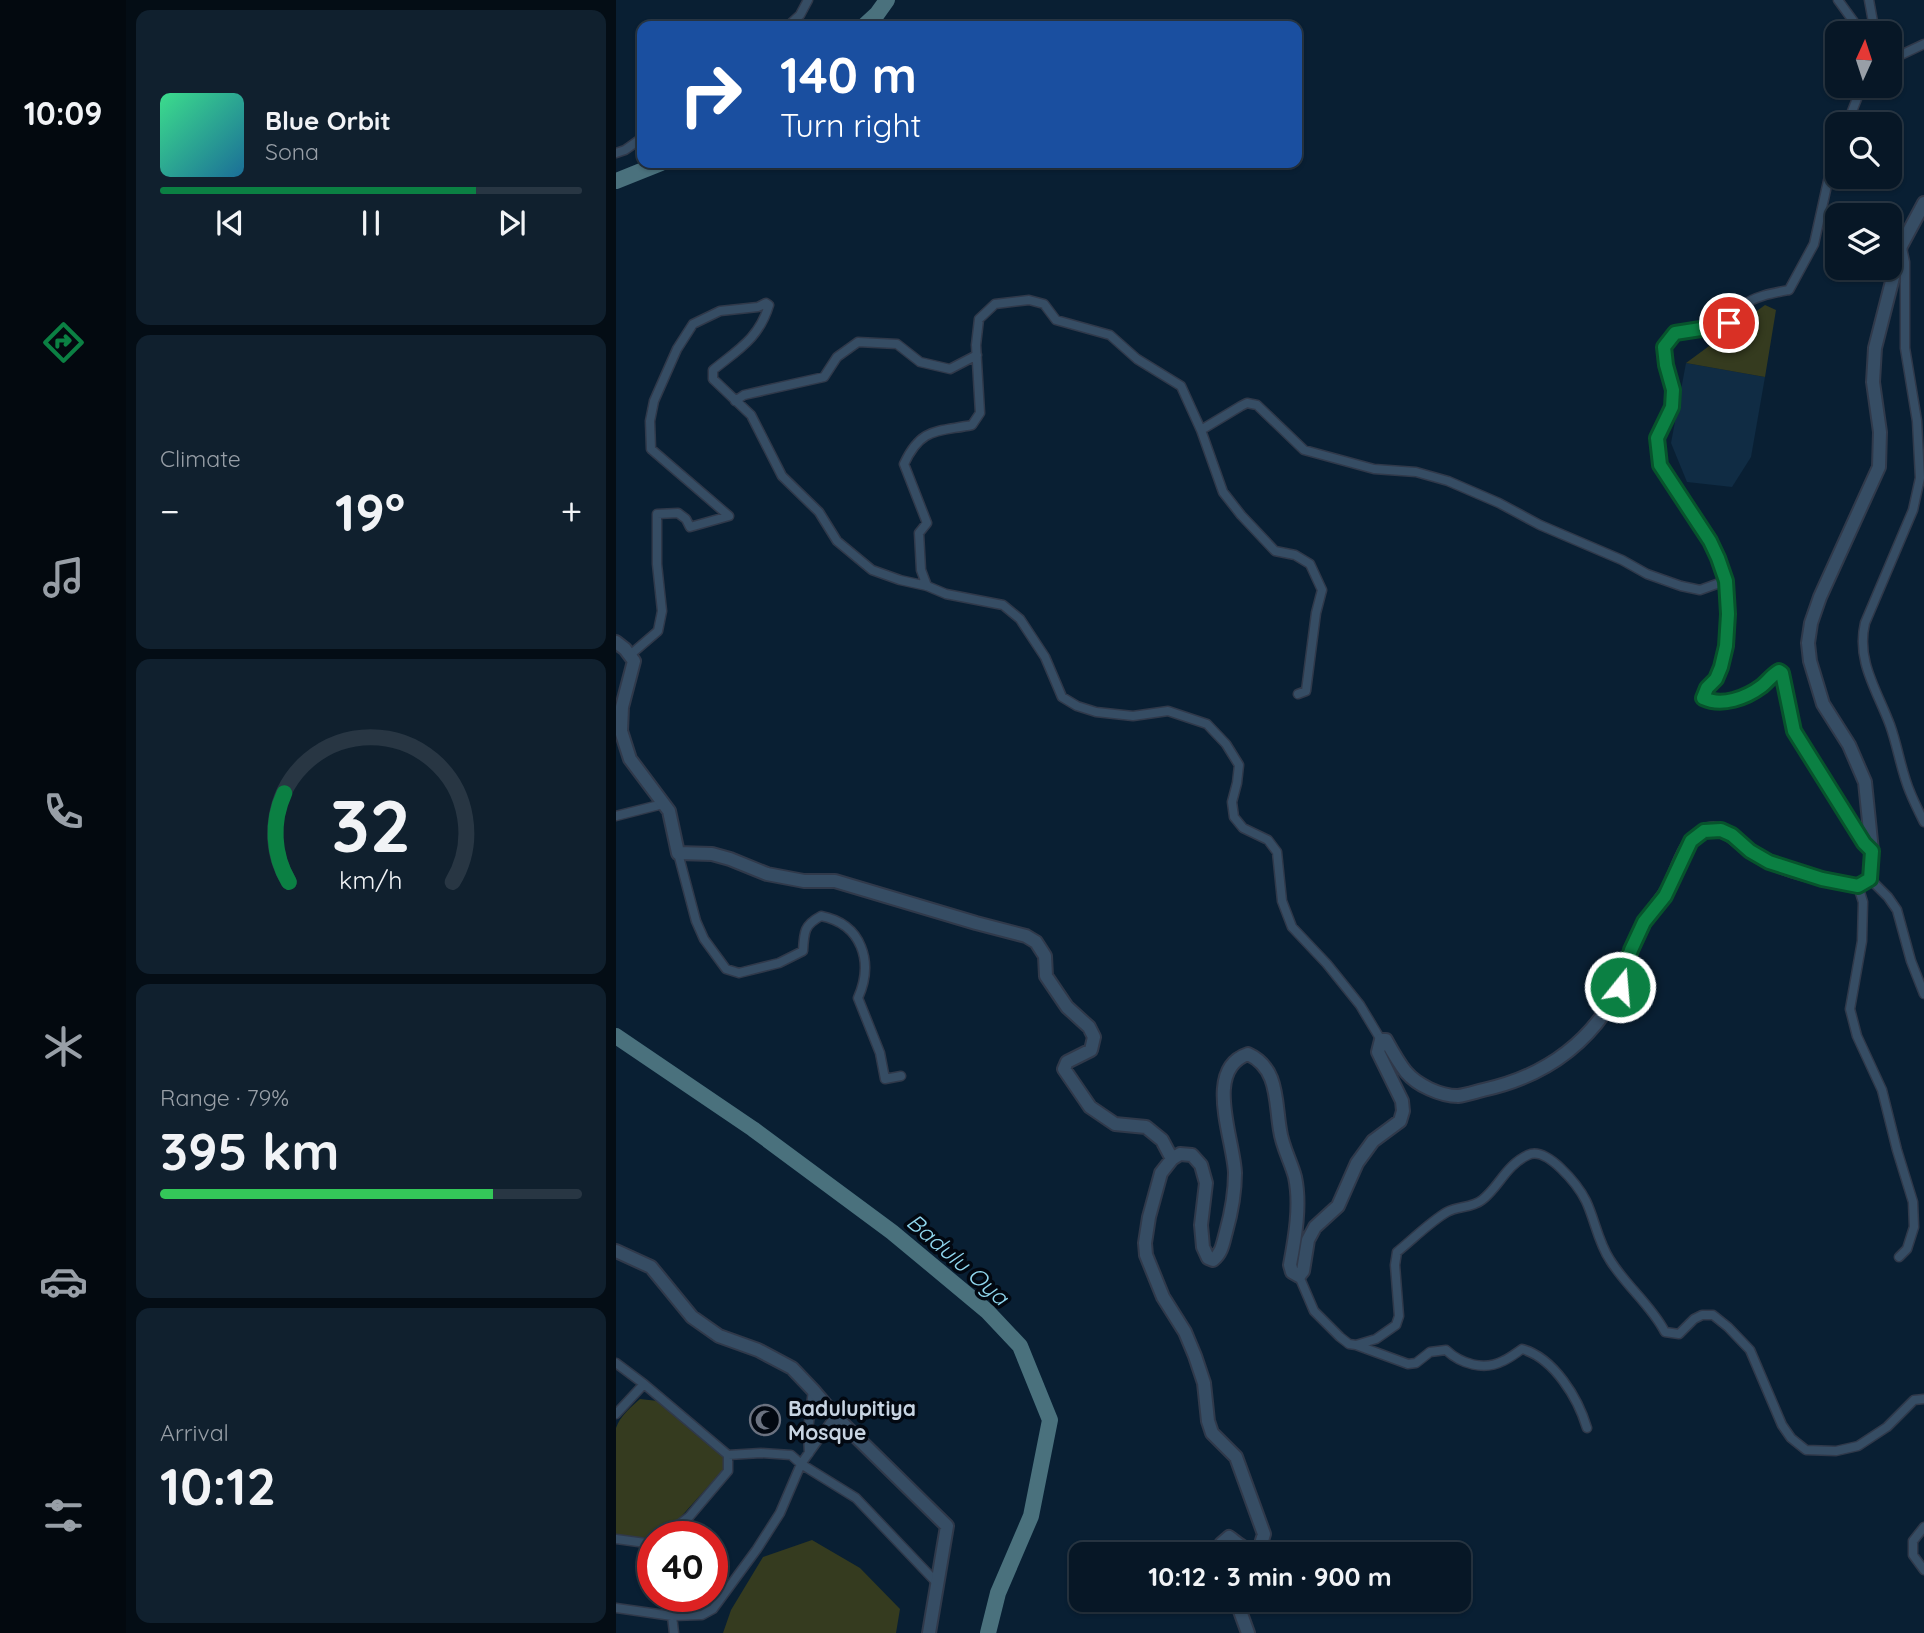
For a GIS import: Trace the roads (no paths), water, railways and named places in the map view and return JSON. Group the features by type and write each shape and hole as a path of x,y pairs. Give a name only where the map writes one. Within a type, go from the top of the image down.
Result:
{"street":[{"path":"793,21 808,0"},
{"path":"1838,0 1853,21"},
{"path":"1869,0 1873,21"},
{"path":"1902,54 1924,44"},
{"path":"616,153 637,142"},
{"path":"1826,189 1814,244 1788,290 1754,299 1742,306 1729,323 1675,333 1664,347 1673,390 1672,407 1657,438 1660,465 1710,541 1726,581 1726,646 1716,679 1707,688 1703,698 1712,702 1730,702 1760,687 1775,673 1782,673 1794,731 1864,843 1872,851"},
{"path":"1902,244 1924,203"},
{"path":"1902,250 1905,262 1905,348 1917,421 1920,478 1913,510 1861,637 1870,678 1891,726 1909,791 1924,822"},
{"path":"1892,280 1875,348 1873,382 1880,432 1879,467 1820,597 1811,623 1808,643 1810,661 1823,704 1849,745 1865,782 1872,851 1864,882 1862,941 1850,1009 1857,1036 1882,1090 1913,1202 1914,1227 1907,1249 1899,1257"},
{"path":"927,586 921,570 919,533 927,523 904,464 912,446 927,434 972,425 981,413 976,345 979,319 995,304 1029,300 1044,304 1056,320 1110,335 1137,359 1181,386 1223,492 1275,551 1295,555 1310,564 1322,590 1316,613 1306,691 1298,694"},
{"path":"629,655 658,631 662,611 657,513 678,513 686,519 690,527 729,516 651,449 650,421 654,401 677,349 693,324 720,311 758,307 766,303 769,305 764,321 752,338 713,370 713,379 751,415 782,476 819,512 837,541 872,570 946,594 1003,605 1020,619 1045,657 1062,697 1077,706 1096,712 1133,716 1168,711 1207,724 1226,744 1239,765 1232,802 1234,817 1243,828 1268,840 1277,852 1282,901 1292,928 1327,964 1360,1005 1381,1040 1378,1052 1402,1101 1400,1121 1373,1141 1357,1163 1338,1206 1315,1227 1308,1240 1303,1271 1299,1276"},
{"path":"735,401 744,395 824,377 837,357 858,342 897,344 920,362 950,369 977,355"},
{"path":"1200,430 1247,403 1257,405 1304,450 1374,470 1416,472 1448,481 1647,574 1681,586 1700,590 1726,581"},
{"path":"616,642 634,661 622,707 621,731 630,759 669,811 696,921 704,939 726,969 739,973 779,963 803,951 804,936 810,922 821,916 835,919 853,931 866,959 864,985 858,998 880,1053 885,1079 901,1076"},
{"path":"616,816 663,804"},
{"path":"1381,1040 1386,1040 1407,1073 1423,1085 1446,1095 1459,1096 1500,1087 1548,1067 1570,1051 1600,1020 1620,987 1631,950 1644,922 1665,896 1691,841 1704,831 1721,830 1732,835 1750,851 1769,862 1822,879 1864,882 1888,897 1897,910 1911,961 1924,994"},
{"path":"678,853 712,854 767,874 804,881 835,881 1026,936 1036,942 1045,956 1046,976 1068,1007 1089,1027 1094,1037 1090,1050 1067,1062 1064,1069 1090,1107 1115,1124 1146,1127 1161,1140 1172,1159"},
{"path":"1262,1542 1264,1534 1236,1457 1212,1433 1204,1383 1195,1356 1185,1332 1163,1297 1146,1255 1145,1243 1161,1173 1172,1159 1180,1154 1192,1155 1201,1165 1206,1183 1201,1225 1203,1247 1208,1258 1213,1260 1220,1255 1229,1220 1235,1172 1225,1115 1226,1077 1229,1066 1239,1057 1248,1054 1257,1058 1268,1069 1275,1084 1280,1133 1295,1179 1297,1205 1290,1265 1292,1272 1299,1276 1314,1311 1349,1344 1408,1364 1416,1363 1430,1352 1446,1350 1456,1359 1478,1366 1502,1363 1522,1349 1532,1352 1557,1373 1571,1391 1587,1428"},
{"path":"1356,1345 1377,1339 1396,1325 1399,1316 1395,1265 1397,1252 1448,1212 1482,1200 1511,1167 1525,1156 1534,1153 1551,1159 1575,1185 1586,1201 1598,1238 1610,1261 1665,1332 1679,1334 1694,1319 1702,1315 1713,1315 1750,1350 1782,1425 1791,1438 1806,1450 1836,1451 1858,1446 1887,1427 1914,1400 1924,1399"},
{"path":"616,1251 651,1267 692,1317 719,1336 758,1350 792,1368 835,1416 947,1526 929,1633"},
{"path":"616,1363 728,1455 791,1455 856,1498 937,1583"},
{"path":"616,1414 644,1384"},
{"path":"809,1453 808,1430 813,1390"},
{"path":"616,1608 672,1616 702,1615 713,1609 780,1513 801,1464 835,1416"},
{"path":"684,1521 728,1471 728,1455"},
{"path":"1924,1527 1913,1541 1913,1555 1924,1570"},
{"path":"616,1539 637,1542"},
{"path":"1240,1612 1248,1633"},
{"path":"672,1616 674,1633"}],"waterway":[{"name":"Badulu Oya","path":"869,21 887,0"},
{"name":"Badulu Oya","path":"616,181 648,168"},
{"name":"Badulu Oya","path":"616,1036 753,1129 892,1232 987,1311 1020,1346 1050,1420 1031,1516 998,1593 988,1633"}],"place":[{"name":"Badulupitiya Mosque","path":"765,1420"}]}
